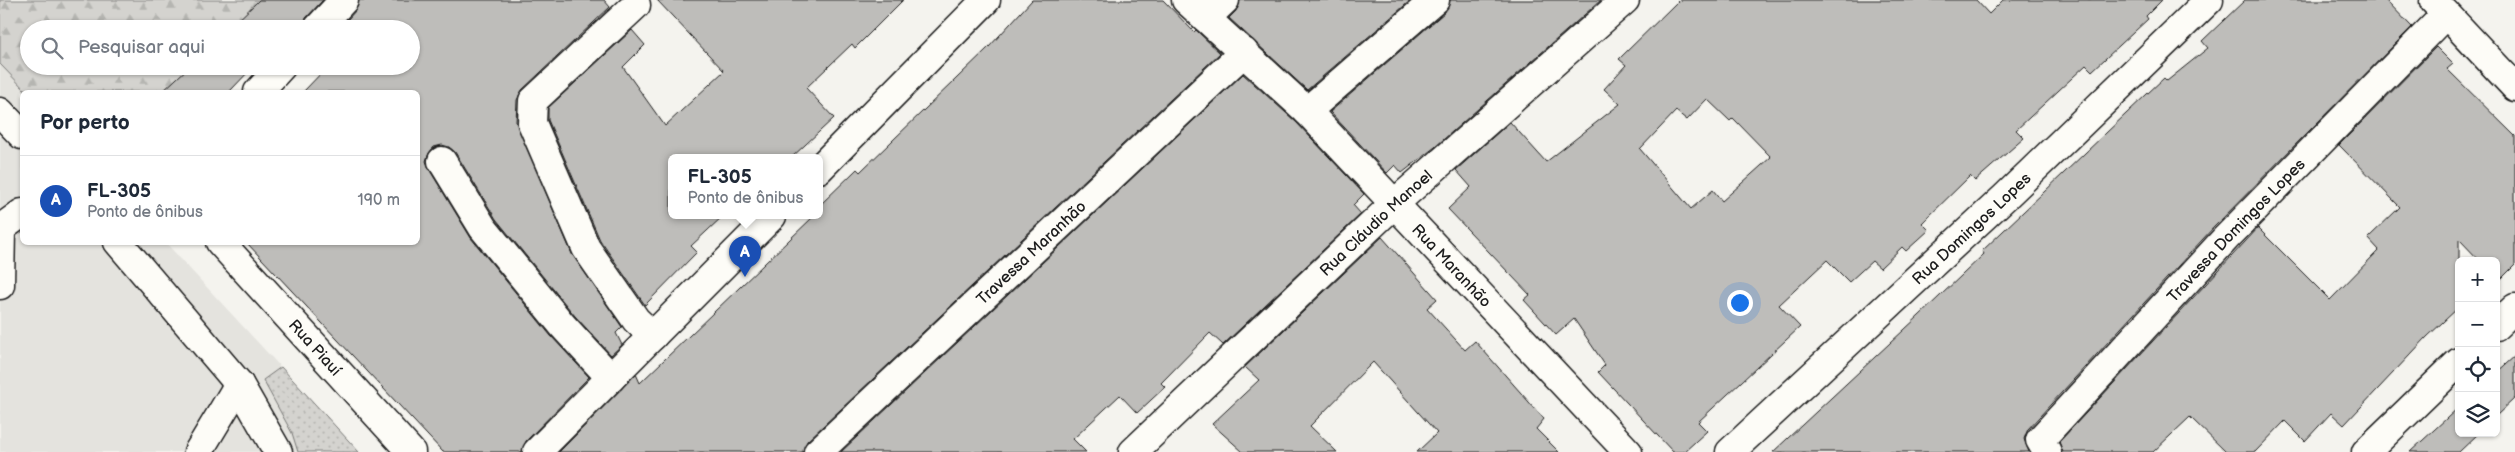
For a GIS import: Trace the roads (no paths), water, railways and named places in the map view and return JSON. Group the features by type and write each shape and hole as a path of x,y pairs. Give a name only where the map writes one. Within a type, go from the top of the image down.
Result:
{"street":[{"path":"325,20 344,0"},
{"path":"823,165 986,0"},
{"path":"1307,111 1435,0"},
{"name":"Rua Cláudio Manoel","path":"1133,452 1395,202 1625,0"},
{"name":"Rua Domingos Lopes","path":"1730,452 2005,197 2209,0"},
{"path":"636,6 533,100 532,122 586,248 636,320 653,336"},
{"name":"Rua Maranhão","path":"1206,6 1244,52 1307,111 1395,202 1628,452"},
{"path":"2439,7 2515,87"},
{"name":"Travessa Domingos Lopes","path":"2047,452 2040,440 2439,7"},
{"name":"Travessa Maranhão","path":"818,452 1244,52"},
{"path":"260,90 274,75"},
{"path":"0,112 20,133"},
{"path":"442,161 483,228 563,326 611,378"},
{"path":"0,285 0,229 20,214"},
{"path":"537,452 769,219"},
{"path":"121,245 239,384 278,452"},
{"name":"Rua Piauí","path":"223,245 411,452"},
{"path":"2500,322 2515,308"},
{"path":"2366,452 2455,366"},
{"path":"198,452 212,439 239,384"}],"place":[{"name":"FL-305","path":"745,277"}]}
